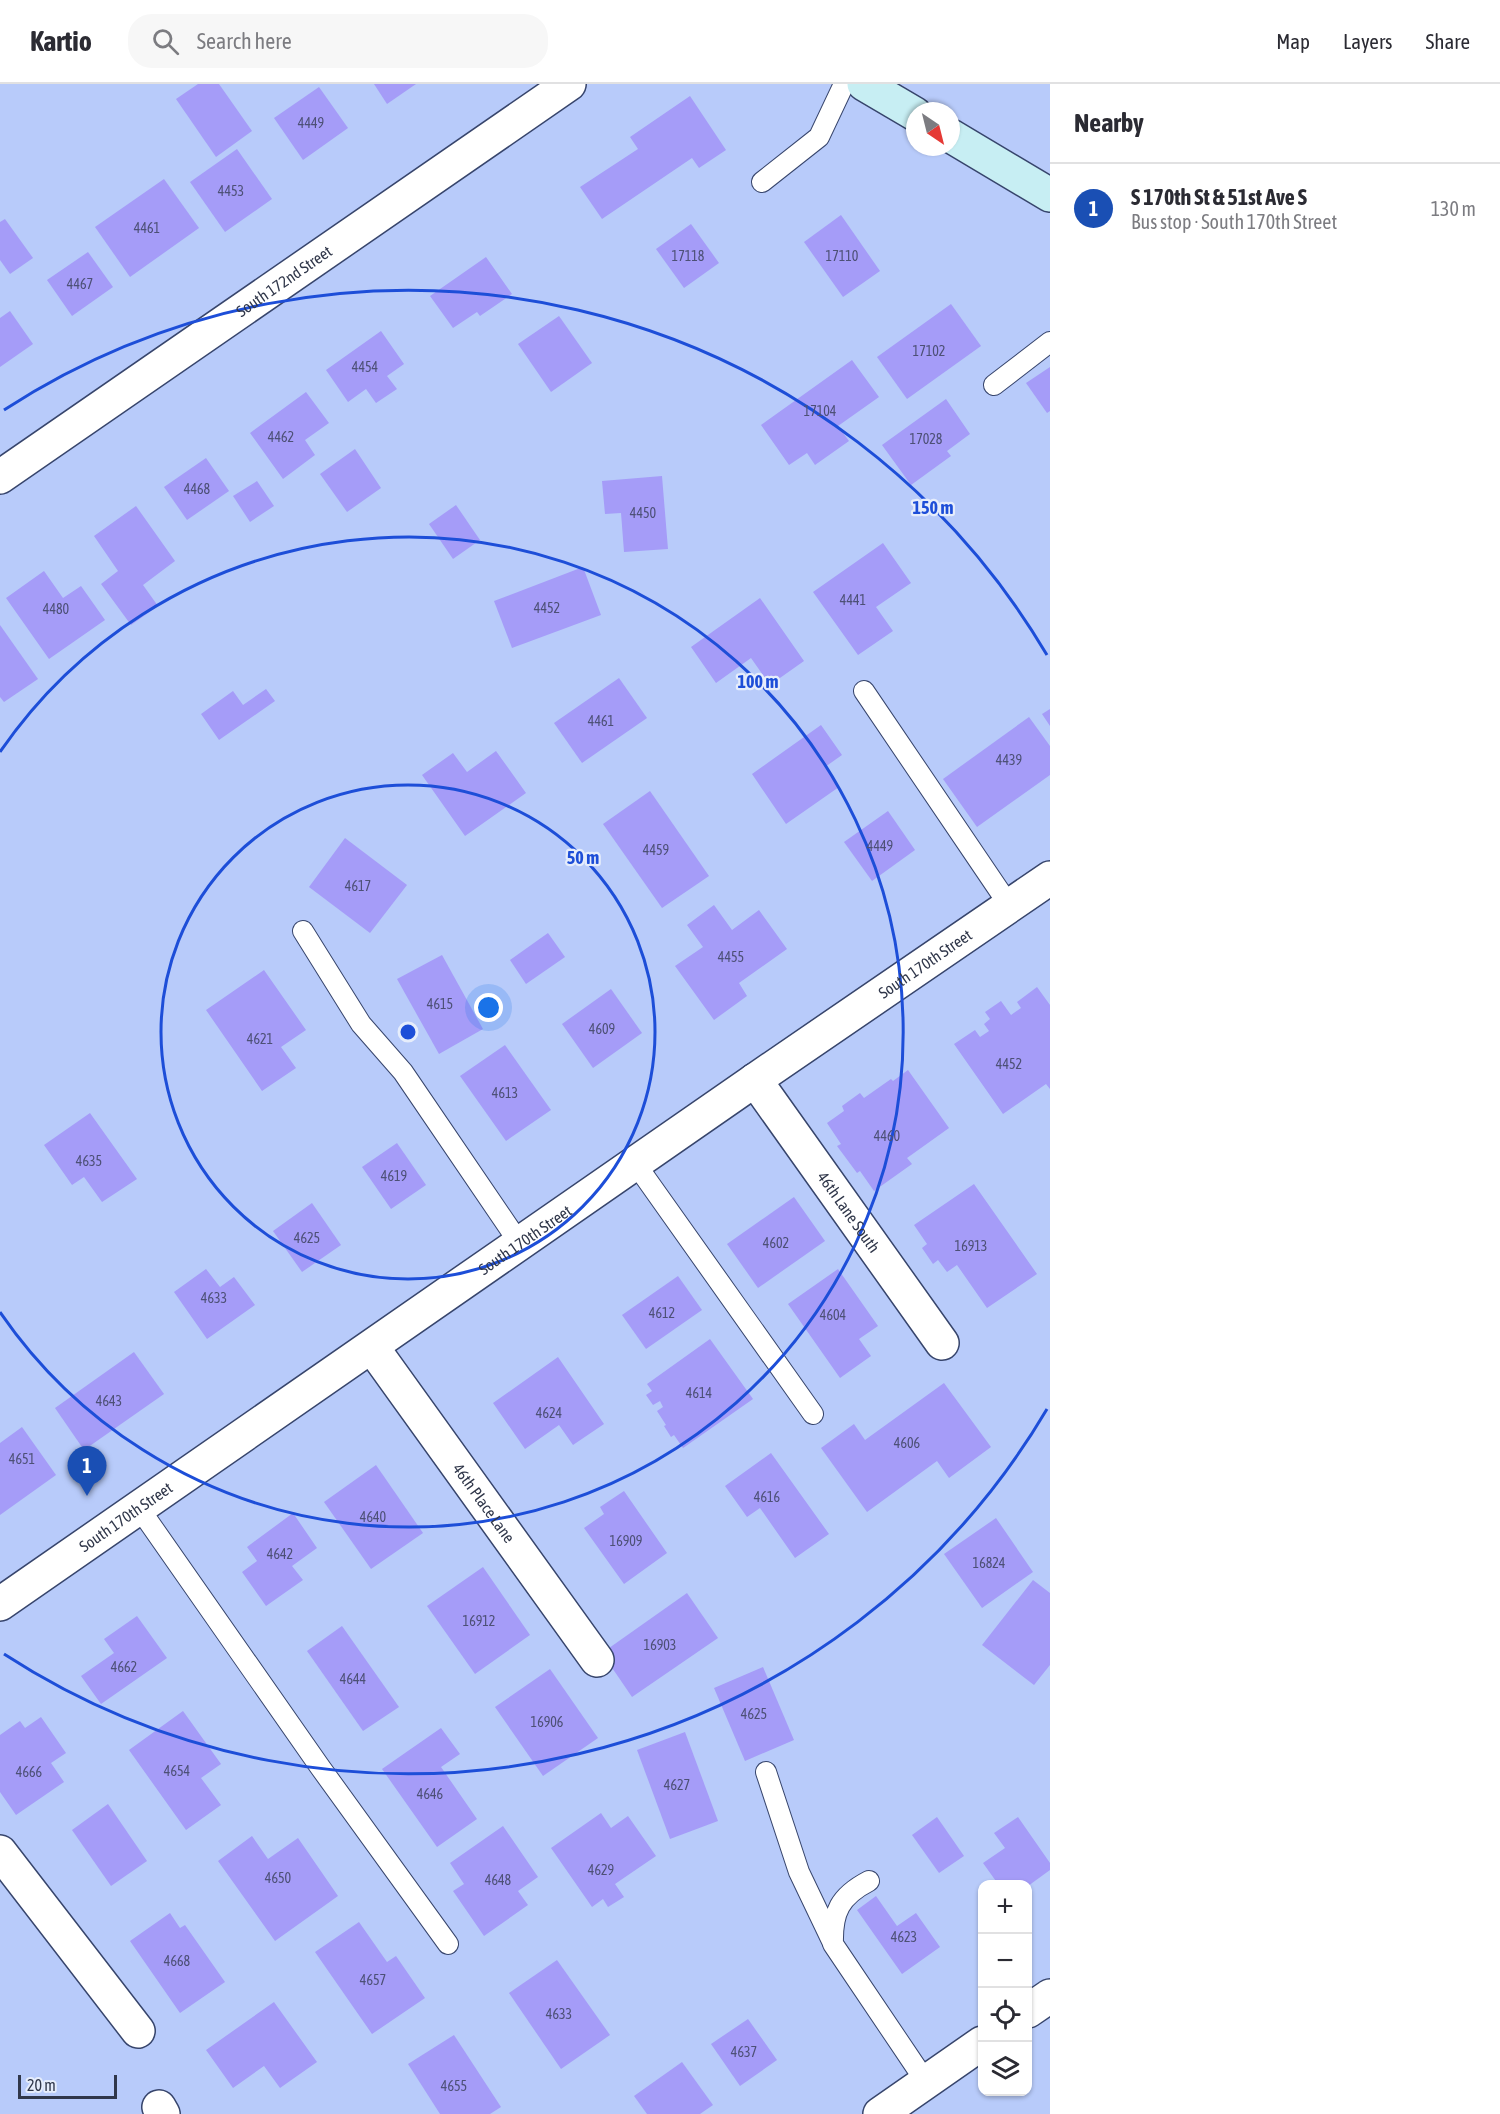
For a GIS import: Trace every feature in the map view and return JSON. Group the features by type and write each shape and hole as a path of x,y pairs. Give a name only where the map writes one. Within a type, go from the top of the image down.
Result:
{"main road":[{"path":"864,84 906,109"},
{"path":"960,141 1050,195"}],"street":[{"name":"South 172nd Street","path":"0,477 569,84"},
{"name":"South 170th Street","path":"0,1604 1050,878"},
{"name":"46th Lane South","path":"755,1080 942,1343"},
{"name":"46th Place Lane","path":"372,1347 597,1660"},
{"path":"0,1852 138,2031"},
{"path":"1032,2008 1050,1996"},
{"path":"880,2114 978,2046"}],"lane":[{"path":"762,182 819,137 844,84"},
{"path":"994,385 1050,342"},
{"path":"864,691 1009,905"},
{"path":"303,931 361,1024 403,1072 520,1244"},
{"path":"635,1163 813,1414"},
{"path":"138,1508 447,1944"},
{"path":"766,1772 799,1872 833,1944 926,2082"},
{"path":"833,1944 832,1923 839,1906 856,1888 869,1881"}],"building":[{"path":"198,84 219,84 252,131 216,157 176,99"},
{"path":"374,84 416,84 387,104"},
{"path":"319,87 348,128 303,160 274,118"},
{"path":"690,96 726,150 699,168 692,158 602,219 580,187 638,149 630,137"},
{"path":"237,149 272,199 225,232 190,182"},
{"path":"164,179 199,228 130,277 95,227"},
{"path":"841,215 880,271 843,297 804,242"},
{"path":"5,219 33,258 10,274 0,260 0,222"},
{"path":"691,224 719,263 684,288 656,249"},
{"path":"88,252 113,287 72,316 47,280"},
{"path":"486,257 512,294 480,316 477,312 453,328 430,296"},
{"path":"951,304 981,346 907,399 877,357"},
{"path":"10,311 33,344 0,367 0,318"},
{"path":"559,316 592,363 551,392 518,344"},
{"path":"381,331 404,364 387,376 397,389 376,403 366,389 348,402 326,370"},
{"path":"852,360 879,397 838,426 849,441 815,465 807,453 789,465 761,425"},
{"path":"1050,367 1050,411 1047,413 1026,383"},
{"path":"306,392 329,423 305,440 315,455 283,479 250,433"},
{"path":"946,399 970,434 947,451 951,456 911,485 882,445"},
{"path":"355,449 381,488 347,512 320,474"},
{"path":"206,458 229,491 187,520 164,487"},
{"path":"662,476 668,549 624,552 621,513 605,514 602,481"},
{"path":"257,481 274,506 250,522 233,496"},
{"path":"456,505 480,540 453,559 429,524"},
{"path":"136,506 175,561 143,585 158,606 131,625 101,584 118,571 94,536"},
{"path":"883,543 911,583 876,607 893,631 858,655 813,592"},
{"path":"583,567 601,615 512,648 494,601"},
{"path":"44,571 63,598 81,586 105,620 49,659 6,598"},
{"path":"760,598 804,661 770,685 751,658 716,683 691,647"},
{"path":"0,625 38,679 4,702 0,697"},
{"path":"619,678 647,718 582,763 554,723"},
{"path":"266,689 275,701 219,740 201,714 233,691 243,705"},
{"path":"1050,709 1050,726 1042,714"},
{"path":"1029,717 1050,746 1050,775 977,827 943,779"},
{"path":"821,725 842,755 825,767 839,787 786,824 752,774"},
{"path":"496,751 526,793 465,836 422,775 453,753 467,772"},
{"path":"650,791 709,876 662,908 603,824"},
{"path":"888,811 915,850 872,881 844,842"},
{"path":"345,838 407,885 370,933 309,887"},
{"path":"714,905 732,930 759,910 787,949 739,983 747,996 714,1020 675,966 703,947 687,925"},
{"path":"548,933 565,957 526,984 510,960"},
{"path":"442,955 483,1029 439,1054 397,979"},
{"path":"264,970 306,1030 281,1047 296,1068 262,1091 206,1010"},
{"path":"1037,987 1050,1005 1050,1089 1046,1084 1003,1114 954,1044 975,1030 980,1037 989,1031 984,1024 990,1019 985,1012 1001,1001 1011,1015 1021,1008 1017,1002"},
{"path":"611,989 642,1033 593,1068 562,1024"},
{"path":"505,1045 551,1110 506,1141 460,1076"},
{"path":"908,1070 949,1128 907,1158 912,1164 874,1191 860,1171 857,1173 837,1146 841,1144 827,1123 844,1111 842,1106 860,1093 864,1098"},
{"path":"90,1113 137,1179 102,1202 84,1177 72,1185 44,1145"},
{"path":"397,1143 426,1185 391,1209 362,1167"},
{"path":"974,1184 1037,1274 987,1308 957,1265 947,1272 938,1260 933,1264 922,1248 927,1244 914,1225"},
{"path":"794,1197 825,1241 758,1288 727,1244"},
{"path":"312,1203 341,1245 302,1272 273,1231"},
{"path":"206,1269 220,1287 234,1277 255,1305 207,1339 174,1292"},
{"path":"838,1269 878,1326 859,1339 871,1356 840,1378 788,1304"},
{"path":"678,1276 702,1310 646,1349 622,1315"},
{"path":"710,1339 753,1399 683,1448 674,1435 671,1437 664,1426 666,1425 657,1411 663,1407 660,1401 653,1405 646,1395 652,1391 647,1384"},
{"path":"134,1352 164,1394 84,1450 55,1408"},
{"path":"558,1357 604,1424 573,1445 559,1425 525,1449 493,1403"},
{"path":"944,1383 991,1447 949,1478 937,1461 867,1512 821,1448 854,1424 865,1440"},
{"path":"22,1427 56,1475 0,1515 0,1443"},
{"path":"771,1453 829,1534 795,1558 760,1508 747,1517 725,1486"},
{"path":"376,1465 423,1533 371,1569 324,1502"},
{"path":"624,1491 667,1553 624,1584 584,1528 604,1514 600,1507"},
{"path":"293,1513 317,1548 292,1566 303,1580 266,1606 242,1572 257,1561 247,1547"},
{"path":"996,1518 1033,1572 982,1608 944,1554"},
{"path":"483,1567 530,1635 475,1674 427,1606"},
{"path":"1033,1580 1050,1593 1050,1665 1034,1685 982,1645"},
{"path":"687,1593 718,1638 632,1697 602,1653"},
{"path":"137,1616 167,1658 101,1704 81,1676 114,1653 104,1639"},
{"path":"342,1626 399,1707 363,1731 307,1651"},
{"path":"763,1667 794,1740 745,1761 714,1688"},
{"path":"550,1669 598,1738 543,1776 495,1707"},
{"path":"183,1711 221,1764 201,1778 221,1805 186,1830 129,1750"},
{"path":"41,1717 66,1753 51,1763 64,1782 16,1815 0,1792 0,1735 20,1721 25,1728"},
{"path":"441,1728 460,1754 441,1767 477,1819 437,1847 382,1769"},
{"path":"685,1732 718,1821 670,1839 637,1750"},
{"path":"108,1804 147,1861 111,1886 72,1830"},
{"path":"601,1813 611,1828 628,1816 656,1856 615,1884 624,1897 608,1907 603,1899 592,1907 551,1848"},
{"path":"937,1817 964,1856 939,1873 912,1835"},
{"path":"1018,1817 1050,1863 1050,1870 1032,1883 1032,1880 995,1880 983,1863 1005,1848 994,1833"},
{"path":"503,1826 538,1877 518,1891 528,1905 484,1936 453,1891 464,1884 450,1863"},
{"path":"252,1836 268,1859 298,1838 338,1896 275,1941 218,1861"},
{"path":"876,1896 897,1926 916,1913 940,1947 902,1974 857,1910"},
{"path":"170,1913 180,1928 185,1925 225,1982 180,2013 130,1941"},
{"path":"359,1922 387,1962 396,1956 425,1998 372,2034 315,1952"},
{"path":"557,1960 610,2035 561,2069 509,1993"},
{"path":"274,2002 317,2062 280,2088 264,2066 233,2088 206,2050"},
{"path":"748,2019 777,2060 740,2086 711,2044"},
{"path":"454,2035 501,2107 490,2114 440,2114 408,2064"},
{"path":"682,2062 713,2105 700,2114 647,2114 634,2096"}],"place":[{"name":"S 170th St & 51st Ave S","path":"87,1496"}]}
